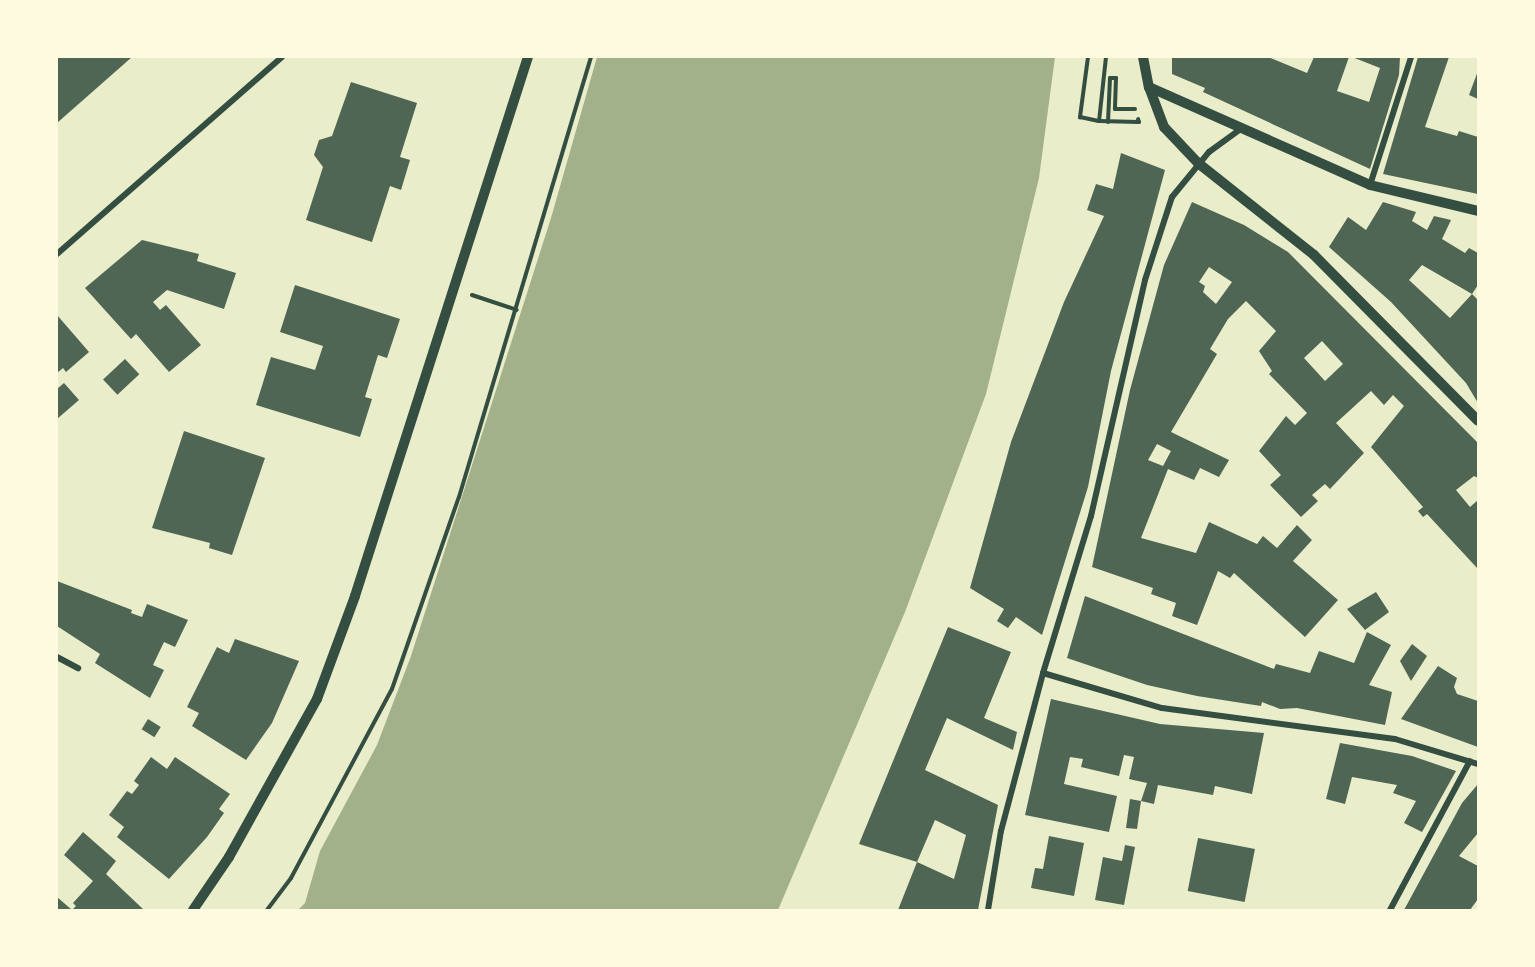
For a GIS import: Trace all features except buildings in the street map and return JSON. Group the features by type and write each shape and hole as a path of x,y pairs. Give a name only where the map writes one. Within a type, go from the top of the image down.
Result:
{"street":[{"path":"57,254 282,57"},
{"path":"193,910 229,857 317,699 455,289 528,57"},
{"path":"1143,57 1149,87 1164,127 1198,163 1314,255 1478,421"},
{"path":"1370,185 1411,57"},
{"path":"1149,87 1370,185 1478,211"},
{"path":"988,910 1001,831 1043,673 1091,516 1145,280 1172,197 1198,163 1231,132 1243,128"},
{"path":"57,657 78,668"},
{"path":"1043,673 1162,708 1395,739 1478,765"},
{"path":"1390,910 1470,761"}],"path":[{"path":"267,910 291,878 392,689 459,497 517,310 591,57"},
{"path":"1088,57 1080,117 1110,122 1139,122"},
{"path":"1099,121 1106,57"},
{"path":"1110,122 1110,78 1116,78 1115,109 1135,109"},
{"path":"455,289 517,310"}],"shaded area":[{"path":"597,57 1055,57 1039,178 986,394 905,612 778,910 298,910 305,903 320,851 377,745 411,656 551,218"}]}
